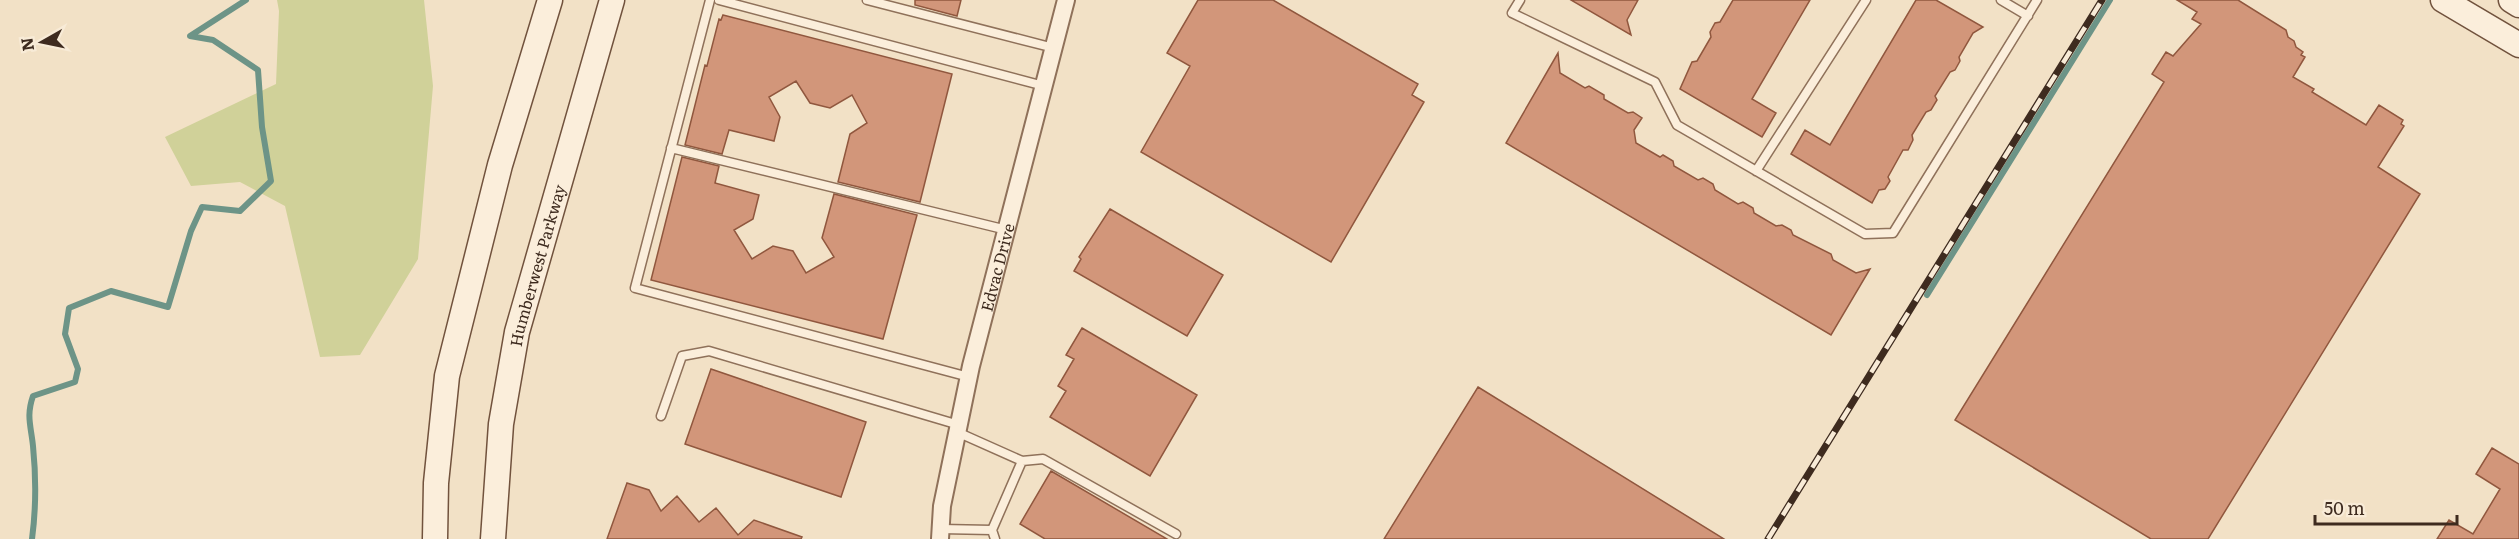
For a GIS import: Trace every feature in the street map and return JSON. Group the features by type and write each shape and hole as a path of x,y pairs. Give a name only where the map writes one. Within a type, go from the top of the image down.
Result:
{"main road":[{"path":"435,539 436,483 447,376 500,165 550,0"},
{"name":"Humberwest Parkway","path":"493,539 501,424 517,332 612,0"},
{"path":"2444,0 2519,45"},
{"path":"2511,0 2519,5"}],"street":[{"name":"Edvac Drive","path":"941,534 942,506 969,377 1066,0"}],"lane":[{"path":"710,0 635,288 969,377"},
{"path":"719,0 1044,86"},
{"path":"867,0 1054,48"},
{"path":"1520,0 1512,13 1655,82 1677,125 1865,234 1893,233 2037,0"},
{"path":"1756,171 1866,0"},
{"path":"2001,0 2028,16"},
{"path":"671,148 1007,230"},
{"path":"661,416 682,356 709,351 958,429 1023,461 1042,459 1176,534"},
{"path":"941,534 993,535 1023,461"}],"green space":[{"path":"277,0 424,0 433,86 418,259 360,355 320,357 285,206 240,182 191,186 165,137 276,84 279,11"}],"building":[{"path":"915,0 961,0 957,16 915,5"},
{"path":"1198,0 1273,0 1418,84 1412,95 1424,102 1331,262 1141,152 1190,66 1167,53"},
{"path":"1571,0 1638,0 1627,20 1631,35"},
{"path":"1733,0 1810,0 1752,99 1776,113 1762,137 1680,89 1692,62 1697,61 1711,37 1710,32 1715,23 1720,22"},
{"path":"1916,0 1936,0 1983,27 1973,33 1959,57 1960,61 1955,70 1950,72 1935,96 1937,100 1931,110 1926,112 1912,135 1913,140 1908,150 1903,150 1888,177 1890,181 1885,189 1879,190 1872,203 1791,154 1805,130 1830,145"},
{"path":"2177,0 2238,0 2286,30 2288,37 2294,41 2296,47 2303,52 2301,55 2305,57 2293,77 2314,89 2312,92 2366,125 2379,105 2403,120 2401,124 2404,126 2378,167 2420,194 2208,539 2151,539 1955,420 2164,82 2152,74 2166,52 2173,56 2201,24 2192,19 2197,12"},
{"path":"723,15 952,74 920,202 838,182 850,134 867,123 852,95 830,108 810,103 796,81 769,97 780,117 774,141 729,130 722,154 685,145 705,65 707,66 719,19 721,20"},
{"path":"1558,53 1560,73 1585,88 1589,86 1604,95 1604,99 1642,118 1634,130 1636,143 1660,157 1663,155 1673,161 1674,166 1698,180 1703,178 1713,184 1715,190 1738,204 1743,202 1753,208 1754,213 1776,226 1782,225 1791,230 1793,235 1831,254 1833,260 1856,273 1870,269 1831,335 1506,143"},
{"path":"682,157 719,166 715,183 759,195 753,219 734,230 752,259 773,246 793,251 806,273 834,257 822,238 834,194 917,215 883,339 651,280"},
{"path":"1110,209 1223,275 1187,336 1074,271 1081,259 1079,257"},
{"path":"1082,328 1197,395 1150,476 1050,417 1066,391 1058,386 1074,359 1066,355"},
{"path":"711,369 866,422 841,497 685,444"},
{"path":"1478,387 1724,539 1384,539"},
{"path":"2492,448 2519,464 2519,539 2437,539 2449,520 2473,534 2500,489 2476,474"},
{"path":"1051,471 1167,539 1045,539 1020,524"},
{"path":"627,483 649,490 661,511 677,496 699,522 716,508 738,535 754,520 802,537 801,539 607,539"}],"waterway":[{"path":"32,539 35,481 30,409 33,396 75,382 78,369 65,334 69,308 111,291 168,307 191,231 202,207 240,211 271,181 262,127 258,70 213,40 190,36 246,0"},
{"path":"1927,295 2110,0"}],"railway":[{"path":"1768,539 2102,0"}]}
